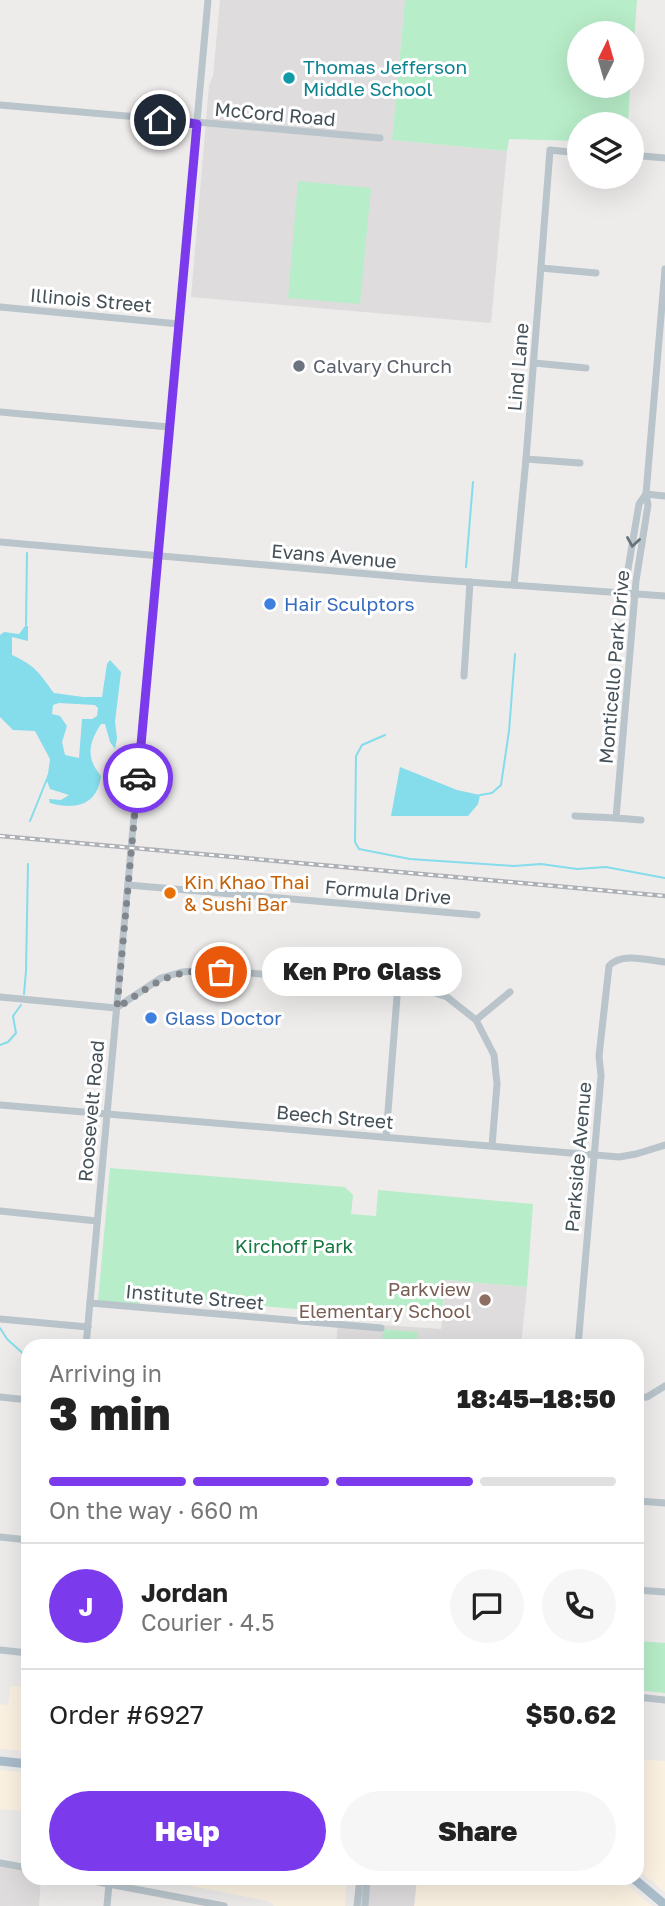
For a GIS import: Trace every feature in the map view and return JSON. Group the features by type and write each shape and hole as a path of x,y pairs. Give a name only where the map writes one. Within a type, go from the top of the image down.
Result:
{"main road":[{"path":"0,1761 21,1763"},
{"path":"641,1885 665,1905"}],"street":[{"name":"Roosevelt Road","path":"87,1339 208,0"},
{"name":"McCord Road","path":"0,105 380,138"},
{"name":"Lind Lane","path":"514,585 550,150 567,152"},
{"path":"644,156 665,158"},
{"path":"541,268 596,273"},
{"name":"Monticello Park Drive","path":"616,818 636,581 648,505 646,494 665,269"},
{"name":"Illinois Street","path":"0,307 179,324"},
{"path":"534,363 586,368"},
{"path":"0,412 169,427"},
{"path":"526,458 580,463"},
{"path":"646,494 665,496"},
{"name":"Monticello Park Drive","path":"624,593 639,504 646,494"},
{"name":"Evans Avenue","path":"0,542 158,557 665,596"},
{"path":"464,676 470,582"},
{"path":"575,816 641,820"},
{"name":"Formula Drive","path":"128,885 477,915"},
{"name":"Parkside Avenue","path":"579,1339 601,1076 599,1056 608,971 611,963 618,959 665,962"},
{"path":"0,997 117,1008 161,978 206,970 398,984 423,989 447,997 476,1020 491,1045 497,1084 492,1146"},
{"path":"386,1137 398,984"},
{"path":"476,1020 510,992"},
{"name":"Beech Street","path":"0,1105 619,1157 665,1145"},
{"path":"0,1211 97,1221"},
{"name":"Institute Street","path":"90,1303 381,1328"},
{"path":"0,1319 88,1327"},
{"path":"644,1397 665,1386"},
{"path":"0,1397 21,1399"},
{"path":"644,1501 665,1503"},
{"path":"0,1537 21,1539"},
{"path":"644,1590 665,1592"},
{"path":"0,1650 21,1652"},
{"path":"644,1698 665,1700"},
{"path":"0,1863 21,1867"},
{"path":"107,1906 109,1885"},
{"path":"114,1885 224,1906"},
{"path":"357,1906 359,1885"},
{"path":"365,1906 367,1885"}],"shaded area":[{"path":"220,0 405,0 392,140 507,151 491,323 191,297 209,85 213,76"},
{"name":"Parkview Elementary School","path":"446,1280 527,1287 522,1339 337,1339 338,1322 441,1329"},
{"path":"11,1686 21,1687 21,1750 0,1749 0,1704 8,1705"},
{"path":"644,1760 665,1761 665,1892 644,1875"},
{"path":"0,1770 21,1772 21,1811 0,1809"},
{"path":"0,1863 21,1867 21,1885 40,1885 39,1906 0,1906"},
{"path":"187,1885 346,1885 345,1906 274,1906 268,1901"},
{"path":"359,1885 416,1885 414,1906 357,1906"},
{"path":"416,1885 626,1885 652,1906 414,1906"}],"green space":[{"path":"405,0 637,0 635,21 567,21 567,98 629,98 629,112 567,112 567,141 509,139 507,151 392,140"},
{"path":"298,181 371,188 360,304 288,298"},
{"name":"Kirchoff Park","path":"110,1168 345,1187 353,1195 351,1214 376,1216 378,1190 533,1204 527,1287 446,1280 442,1313 342,1309 341,1313 142,1295 140,1304 98,1301"},
{"path":"383,1329 418,1332 417,1339 382,1339"},
{"path":"644,1642 665,1643 665,1693 644,1691"}],"water":[{"path":"28,626 28,641 12,637 12,655 36,671 54,693 102,697 110,660 121,672 115,749 105,724 101,724 93,738 90,751 101,776 99,786 90,800 83,803 68,806 50,803 49,799 61,800 69,795 50,789 47,781 50,759 35,731 13,730 0,717 0,635 4,632 19,634","holes":["53,705 95,705 98,708 97,716 82,719 79,758 65,755 62,742 67,726 60,716 52,714"]},
{"path":"400,767 457,790 480,795 478,804 468,816 391,816"}],"waterway":[{"path":"466,567 473,482"},
{"path":"26,625 27,553"},
{"path":"480,795 492,793 501,785 509,731 515,654"},
{"path":"385,735 362,745 356,756 355,842 359,849 410,859 514,866 541,864 577,869 606,867 665,878"},
{"path":"30,821 49,774"},
{"path":"24,994 28,864"},
{"path":"0,1045 8,1042 16,1033 13,1016 21,1005"},
{"path":"0,1328 21,1352"}],"railway":[{"path":"0,836 665,896"}],"way so far":[{"path":"138,778 117,1008 161,978 183,972 221,972"}],"place":[{"name":"Thomas Jefferson Middle School","path":"289,78"},
{"name":"Calvary Church","path":"299,366"},
{"name":"Hair Sculptors","path":"270,604"},
{"name":"Kin Khao Thai & Sushi Bar","path":"170,893"},
{"name":"Ken Pro Glass","path":"221,972"},
{"name":"Glass Doctor","path":"151,1018"},
{"name":"Parkview Elementary School","path":"485,1300"}],"route":[{"path":"138,778 197,124 160,120"}]}
